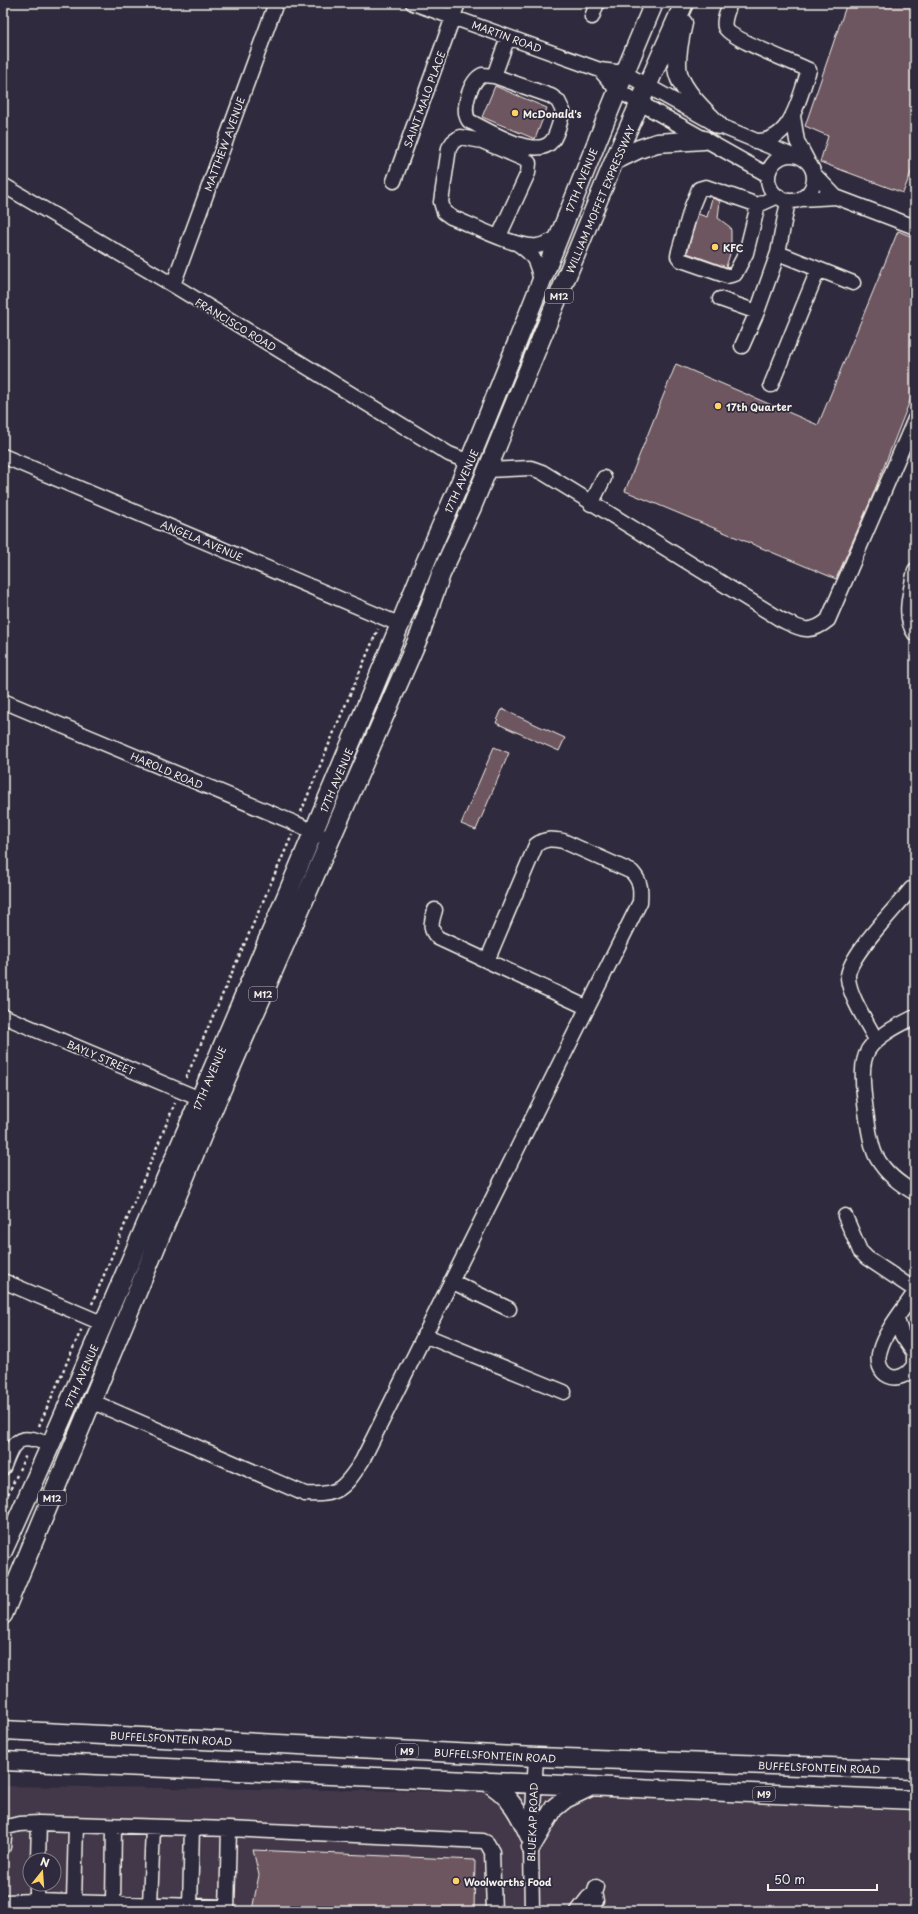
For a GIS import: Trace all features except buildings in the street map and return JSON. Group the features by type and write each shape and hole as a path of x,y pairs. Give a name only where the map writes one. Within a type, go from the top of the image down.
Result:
{"main road":[{"name":"17TH AVENUE","path":"3,1615 9,1584 91,1401 214,1107 322,836 420,574 469,462 617,90 654,3"},
{"name":"WILLIAM MOFFET EXPRESSWAY","path":"472,507 614,161 684,3"},
{"path":"688,3 680,34 678,73 693,100 718,125"},
{"path":"614,161 639,149 657,143 704,140"},
{"name":"17TH AVENUE","path":"3,1551 52,1445 200,1099 322,836 420,634 441,574 472,507"},
{"path":"73,1394 91,1401"},
{"name":"BUFFELSFONTEIN ROAD","path":"8,1727 536,1757 915,1770"},
{"name":"M9","path":"3,1762 915,1800"},
{"path":"485,1781 495,1786 511,1800 521,1816 531,1843"},
{"path":"531,1843 554,1808 565,1799 591,1786"}],"street":[{"name":"MATTHEW AVENUE","path":"173,285 276,3"},
{"name":"MARTIN ROAD","path":"413,3 600,70 624,73"},
{"name":"SAINT MALO PLACE","path":"394,181 458,3"},
{"path":"592,17 597,3"},
{"path":"730,3 725,23 727,30 730,33 745,42 809,70 793,116 778,136 770,140 753,141"},
{"path":"494,76 508,37"},
{"name":"MARTIN ROAD","path":"600,70 617,90 768,175"},
{"path":"624,73 718,125 753,141 788,154 796,155 808,162"},
{"path":"482,75 494,76 551,96 558,101 563,111 553,140 545,147 527,148 469,121 465,111 466,104 474,84 478,77 482,75"},
{"path":"793,116 797,141 808,162 815,175 836,197"},
{"path":"499,236 528,173 529,164 526,160 482,141 460,137 450,148 441,207 444,212 451,216 499,236 516,243 530,252 538,267 541,281"},
{"path":"788,154 781,156 774,161 770,168 768,175 772,191 789,199 836,197 915,227"},
{"path":"758,205 743,260 735,274 727,276 686,262 678,256 697,191 706,187 758,205 789,199 810,192 815,175"},
{"name":"FRANCISCO ROAD","path":"3,185 173,285 449,454 469,462"},
{"path":"742,346 757,312 778,253 789,199"},
{"path":"516,243 536,246 558,238"},
{"path":"778,253 853,283"},
{"path":"771,384 818,270"},
{"path":"720,299 757,312"},
{"path":"487,470 531,468 542,472 591,504 780,619 801,629 808,630 818,628 828,620 915,419"},
{"name":"ANGELA AVENUE","path":"3,456 401,625"},
{"path":"591,504 604,478"},
{"path":"915,570 910,594 908,620 910,628 915,634"},
{"name":"HAROLD ROAD","path":"3,701 297,824 322,836"},
{"path":"91,1401 305,1494 323,1495 335,1492 352,1476 362,1462 586,1008 640,902 641,887 638,879 632,872 563,841 552,839 542,840 536,845 487,961"},
{"path":"876,1040 850,989 848,977 850,964 911,889"},
{"path":"435,910 431,925 432,933 438,938 586,1008"},
{"name":"BAYLY STREET","path":"3,1016 200,1099"},
{"path":"915,1017 876,1040 867,1052 863,1069 862,1084 872,1145 876,1157 893,1179 915,1193"},
{"path":"845,1216 860,1251 867,1258 915,1291 897,1319"},
{"path":"3,1281 104,1324"},
{"path":"451,1281 509,1309"},
{"path":"424,1335 564,1392"},
{"path":"3,1468 16,1442 23,1438 33,1439 52,1445"},
{"name":"BLUEKAP ROAD","path":"535,1907 531,1843 536,1757"},
{"path":"38,1852 39,1823"},
{"path":"3,1847 4,1828 19,1824 39,1823 229,1828 483,1841 488,1843 492,1852 494,1911"},
{"path":"74,1902 76,1824"},
{"path":"113,1904 114,1826"},
{"path":"150,1905 152,1827"},
{"path":"190,1906 192,1828"},
{"path":"3,1902 74,1902 190,1906 227,1909 229,1828"},
{"path":"578,1911 595,1890 596,1901 592,1911"},
{"path":"37,1892 37,1901"}],"path":[{"path":"3,1505 87,1316 181,1090 297,824 383,617"}],"shaded area":[{"path":"3,1786 500,1792 915,1811 915,1911 3,1911"}],"place":[{"name":"McDonald's","path":"515,113"},
{"name":"KFC","path":"715,247"},
{"name":"17th Quarter","path":"718,406"},
{"name":"Woolworths Food","path":"456,1881"}]}
